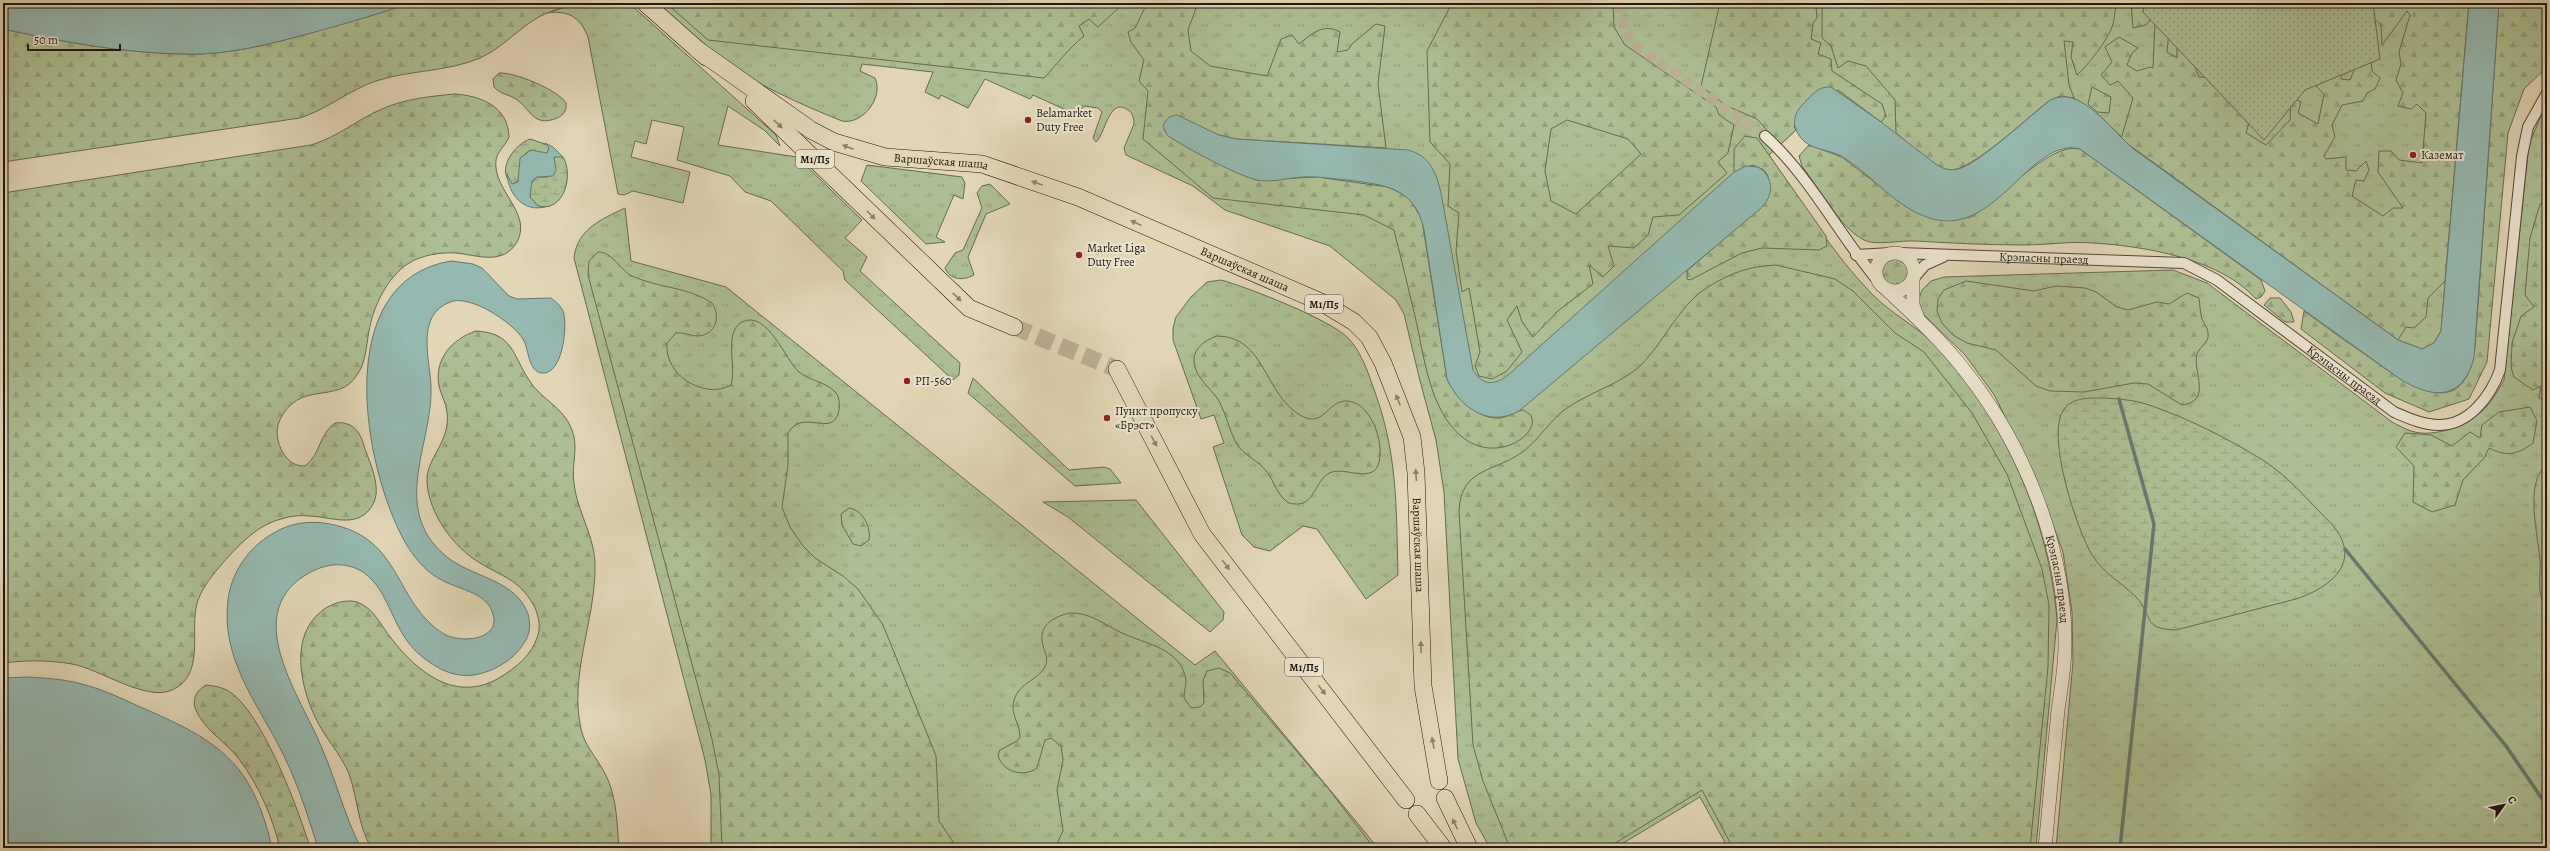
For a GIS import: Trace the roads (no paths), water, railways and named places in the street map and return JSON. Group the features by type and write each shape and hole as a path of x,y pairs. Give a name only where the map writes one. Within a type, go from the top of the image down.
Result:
{"highway":[{"name":"Варшаўская шаша","path":"645,3 795,140 969,308 1014,327"},
{"name":"Варшаўская шаша","path":"698,50 779,108 834,142 885,157 982,164 1074,196 1321,302 1344,315 1363,330 1383,363 1412,437 1416,473 1423,686 1440,781"},
{"name":"М1/П5","path":"1116,370 1202,534 1406,800"},
{"path":"1444,798 1469,848"},
{"path":"1417,814 1444,848"}],"street":[{"name":"Крэпасны праезд","path":"1856,255 1895,253 1952,254 2184,263 2217,280 2394,412 2415,421 2440,425 2460,418 2477,408 2494,387 2500,370 2522,156 2528,127 2547,93"},
{"name":"Крэпасны праезд","path":"1765,136 1792,168 1856,255 1882,285 1920,321 1966,372 1999,420 2034,493 2052,548 2062,596 2065,646 2045,848"},
{"path":"1920,321 1913,305 1913,279 1913,266 1905,255 1895,253 1886,255 1878,263 1876,269 1882,285 1893,291 1905,288 1913,279 1924,265 1952,254"}],"water":[{"path":"3,3 410,3 326,29 249,48 217,53 176,54 101,47 3,29"},
{"path":"2469,3 2499,3 2474,358 2469,372 2462,382 2454,389 2445,392 2424,390 2412,386 2400,379 2080,149 2062,149 2045,157 1995,201 1976,213 1956,220 1933,219 1908,208 1896,200 1863,172 1841,156 1809,145 1801,138 1795,124 1797,111 1800,107 1822,88 1831,87 1881,122 1937,165 1942,168 1955,170 1967,166 1978,159 2049,101 2061,97 2072,98 2095,112 2135,150 2398,340 2422,349 2434,343 2441,331"},
{"path":"1177,115 1219,135 1236,139 1408,150 1422,156 1431,166 1437,178 1441,193 1473,370 1480,379 1488,382 1497,381 1507,376 1734,172 1746,166 1758,167 1764,171 1771,187 1765,204 1760,209 1519,411 1508,416 1486,416 1477,412 1460,399 1447,379 1424,230 1420,216 1414,205 1406,197 1386,187 1348,180 1308,177 1263,181 1248,177 1211,160 1167,135 1163,126 1164,124 1170,117"},
{"path":"545,143 553,147 563,157 554,157 556,170 553,176 537,177 532,181 530,197 538,206 545,207 530,207 518,200 514,195 508,182 507,174 512,184 518,182 520,158 531,150 547,153 549,148"},
{"path":"451,261 473,264 482,268 509,296 517,299 551,298 563,311 565,327 559,358 555,366 549,371 542,373 537,372 531,364 525,343 518,332 490,311 479,306 468,302 450,302 439,309 432,318 428,329 427,341 431,389 430,408 419,468 417,488 418,507 423,525 433,543 448,558 461,566 495,581 515,594 528,614 530,625 529,633 526,640 515,655 496,668 474,675 458,675 439,668 413,649 399,627 379,589 365,573 355,568 342,565 322,567 304,576 286,593 277,613 277,635 282,659 301,705 321,746 355,836 361,848 318,848 291,771 250,694 234,658 227,620 230,590 242,562 264,539 285,527 300,523 315,522 330,524 354,531 371,543 385,557 415,605 427,621 444,634 460,639 470,639 487,634 492,628 494,621 492,611 483,599 433,575 419,562 408,547 390,509 377,469 369,425 367,381 372,339 387,303 413,276"},
{"path":"27,677 66,681 101,690 184,727 213,745 238,769 248,783 263,815 272,848 3,848 3,678"}],"waterway":[{"path":"2119,399 2154,524 2120,848"},
{"path":"2345,549 2506,746 2547,806"}],"tunnel":[{"path":"1621,3 1621,20 1628,35 1635,45 1765,136"},
{"path":"1014,327 1117,369"}],"place":[{"name":"Belamarket Duty Free","path":"1028,120"},
{"name":"Каземат","path":"2413,155"},
{"name":"Market Liga Duty Free","path":"1079,255"},
{"name":"РП-560","path":"907,381"},
{"name":"Пункт пропуску «Брэст»","path":"1107,418"}]}
